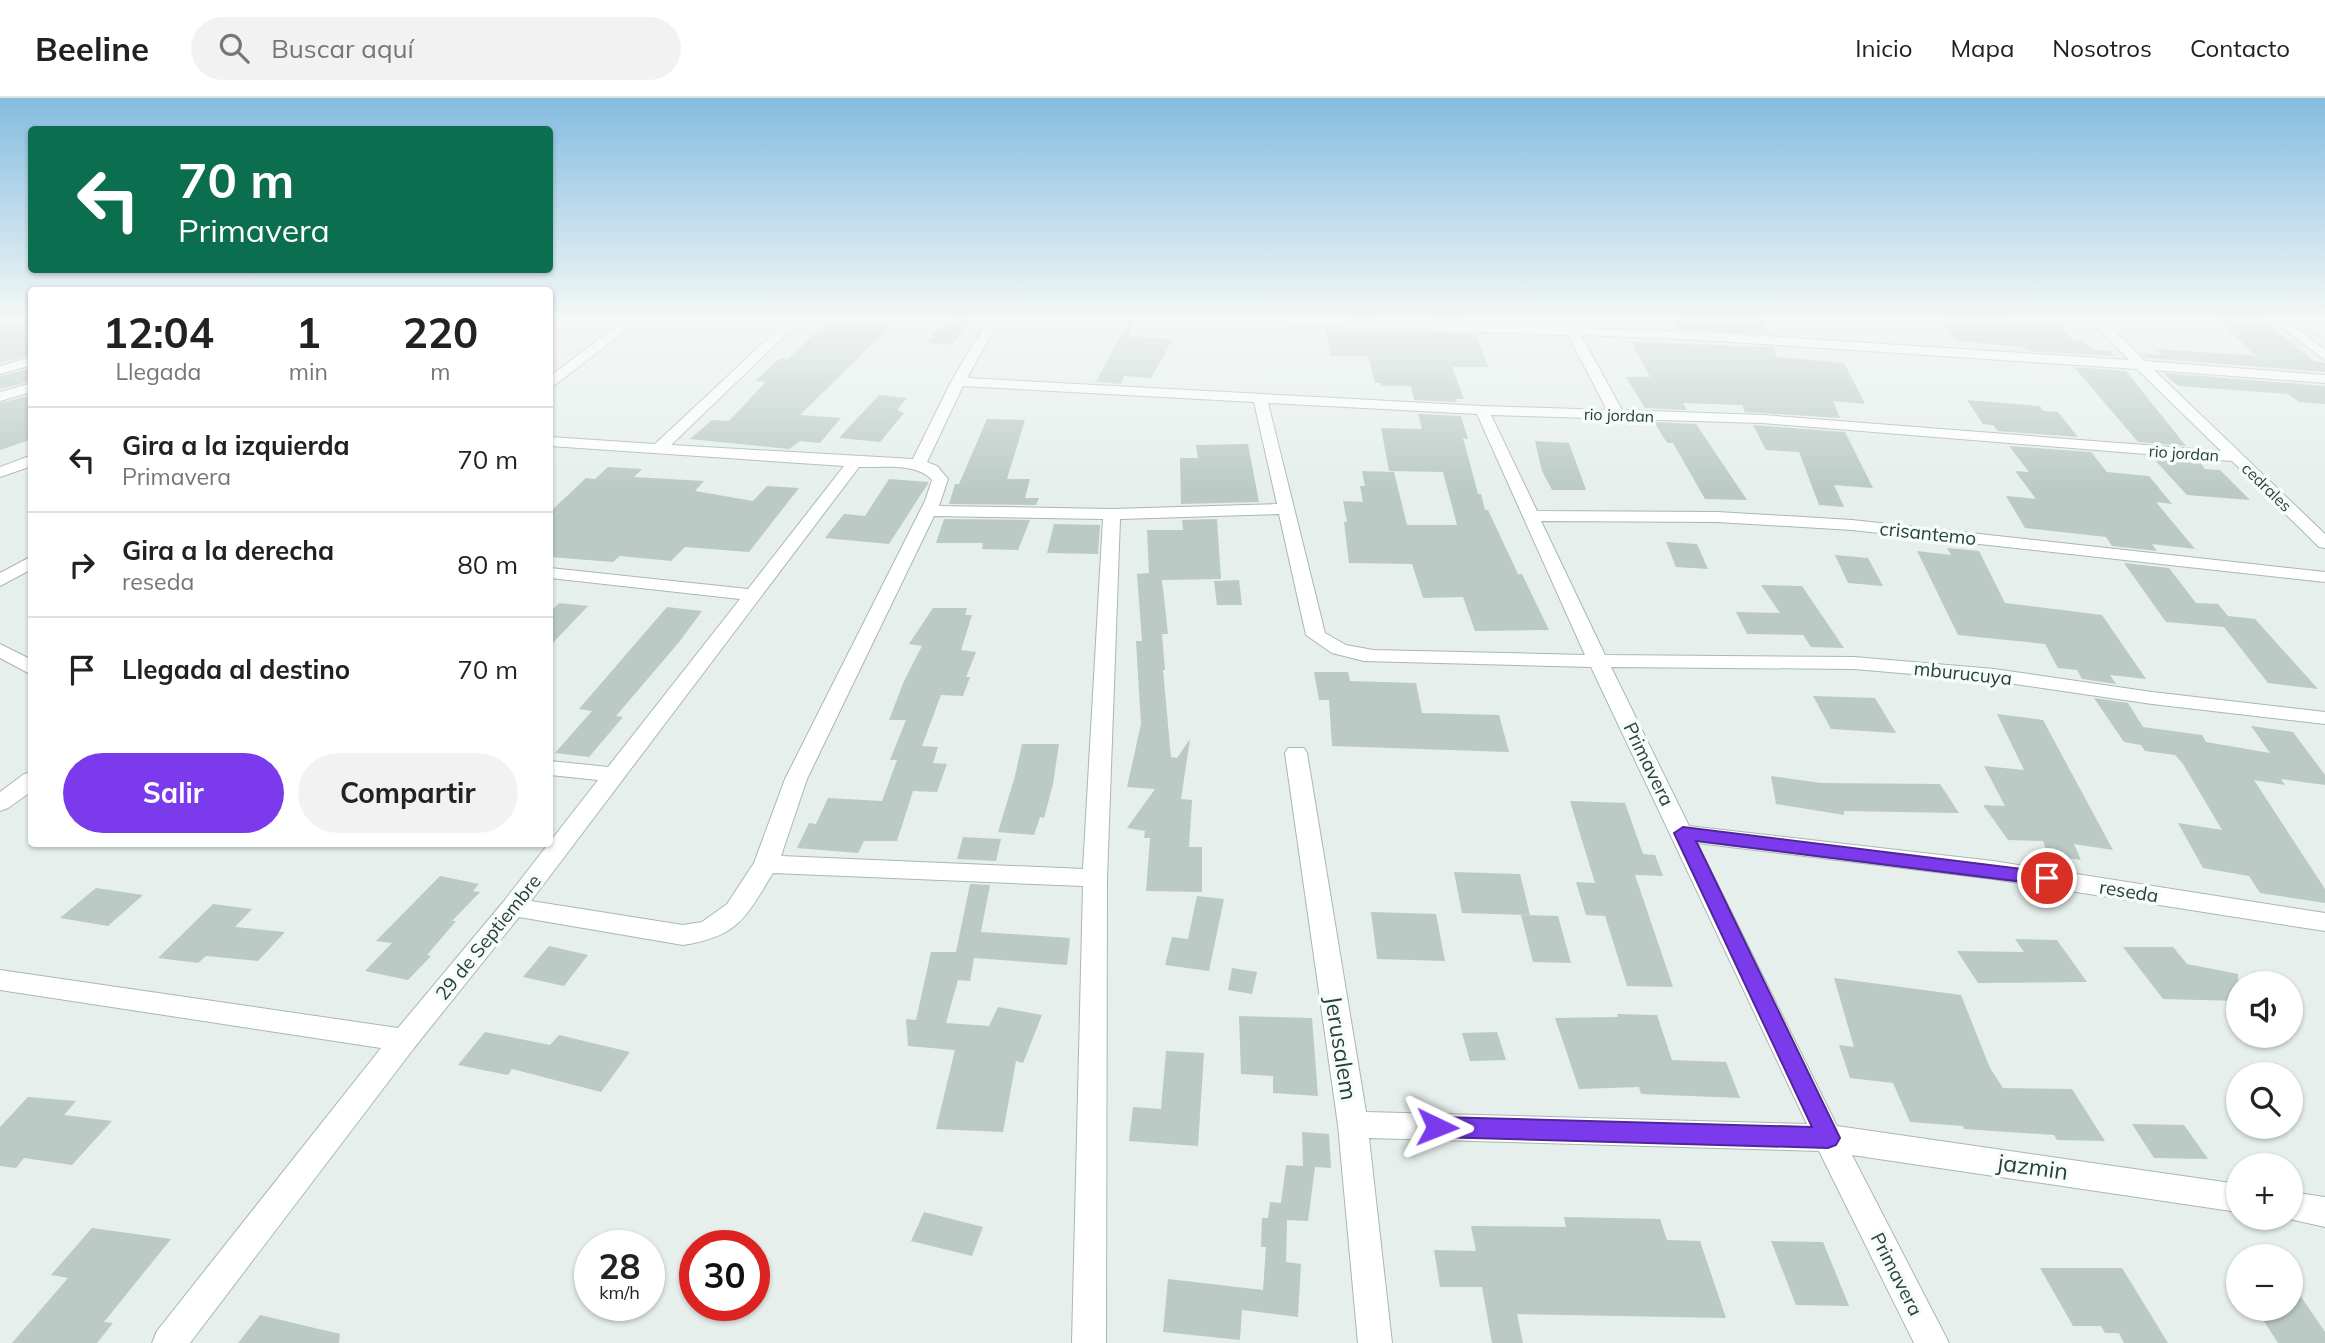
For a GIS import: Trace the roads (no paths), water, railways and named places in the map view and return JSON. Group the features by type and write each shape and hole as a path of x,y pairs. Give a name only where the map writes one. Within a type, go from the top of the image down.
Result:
{"street":[{"path":"661,446 737,374"},
{"path":"918,464 963,374"},
{"path":"1595,374 1617,415"},
{"name":"cedrales","path":"2150,374 2325,544"},
{"path":"2261,374 2325,379"},
{"name":"rio jordan","path":"958,382 1482,410 1763,419 2236,457"},
{"path":"0,397 28,388"},
{"name":"mburucuya","path":"1261,398 1316,635 1332,648 1356,655 1598,661 1854,663 1994,675 2152,698 2325,718"},
{"name":"Primavera","path":"1482,410 1598,661 1828,1138 1932,1343"},
{"path":"513,907 683,935 709,931 736,911 766,864 801,768 890,592 928,512 940,479 931,469 918,464 855,462 553,440"},
{"path":"0,471 28,461"},
{"name":"29 de Septiembre","path":"169,1343 404,1040 513,907 855,462"},
{"path":"928,512 1112,514 1286,509"},
{"path":"1088,1343 1096,878 1112,514"},
{"name":"crisantemo","path":"1530,516 1717,517 1852,525 2325,577"},
{"path":"0,581 28,564"},
{"path":"553,573 752,595"},
{"path":"0,650 28,667"},
{"name":"Jerusalem","path":"1296,754 1353,1125 1375,1343"},
{"path":"553,768 615,775"},
{"path":"0,803 28,782"},
{"name":"reseda","path":"1683,833 1993,870 2325,922"},
{"path":"766,864 1096,878"},
{"path":"0,980 404,1040"},
{"name":"jazmin","path":"1353,1125 1828,1138 2226,1196"},
{"path":"2303,1208 2325,1212"}]}
